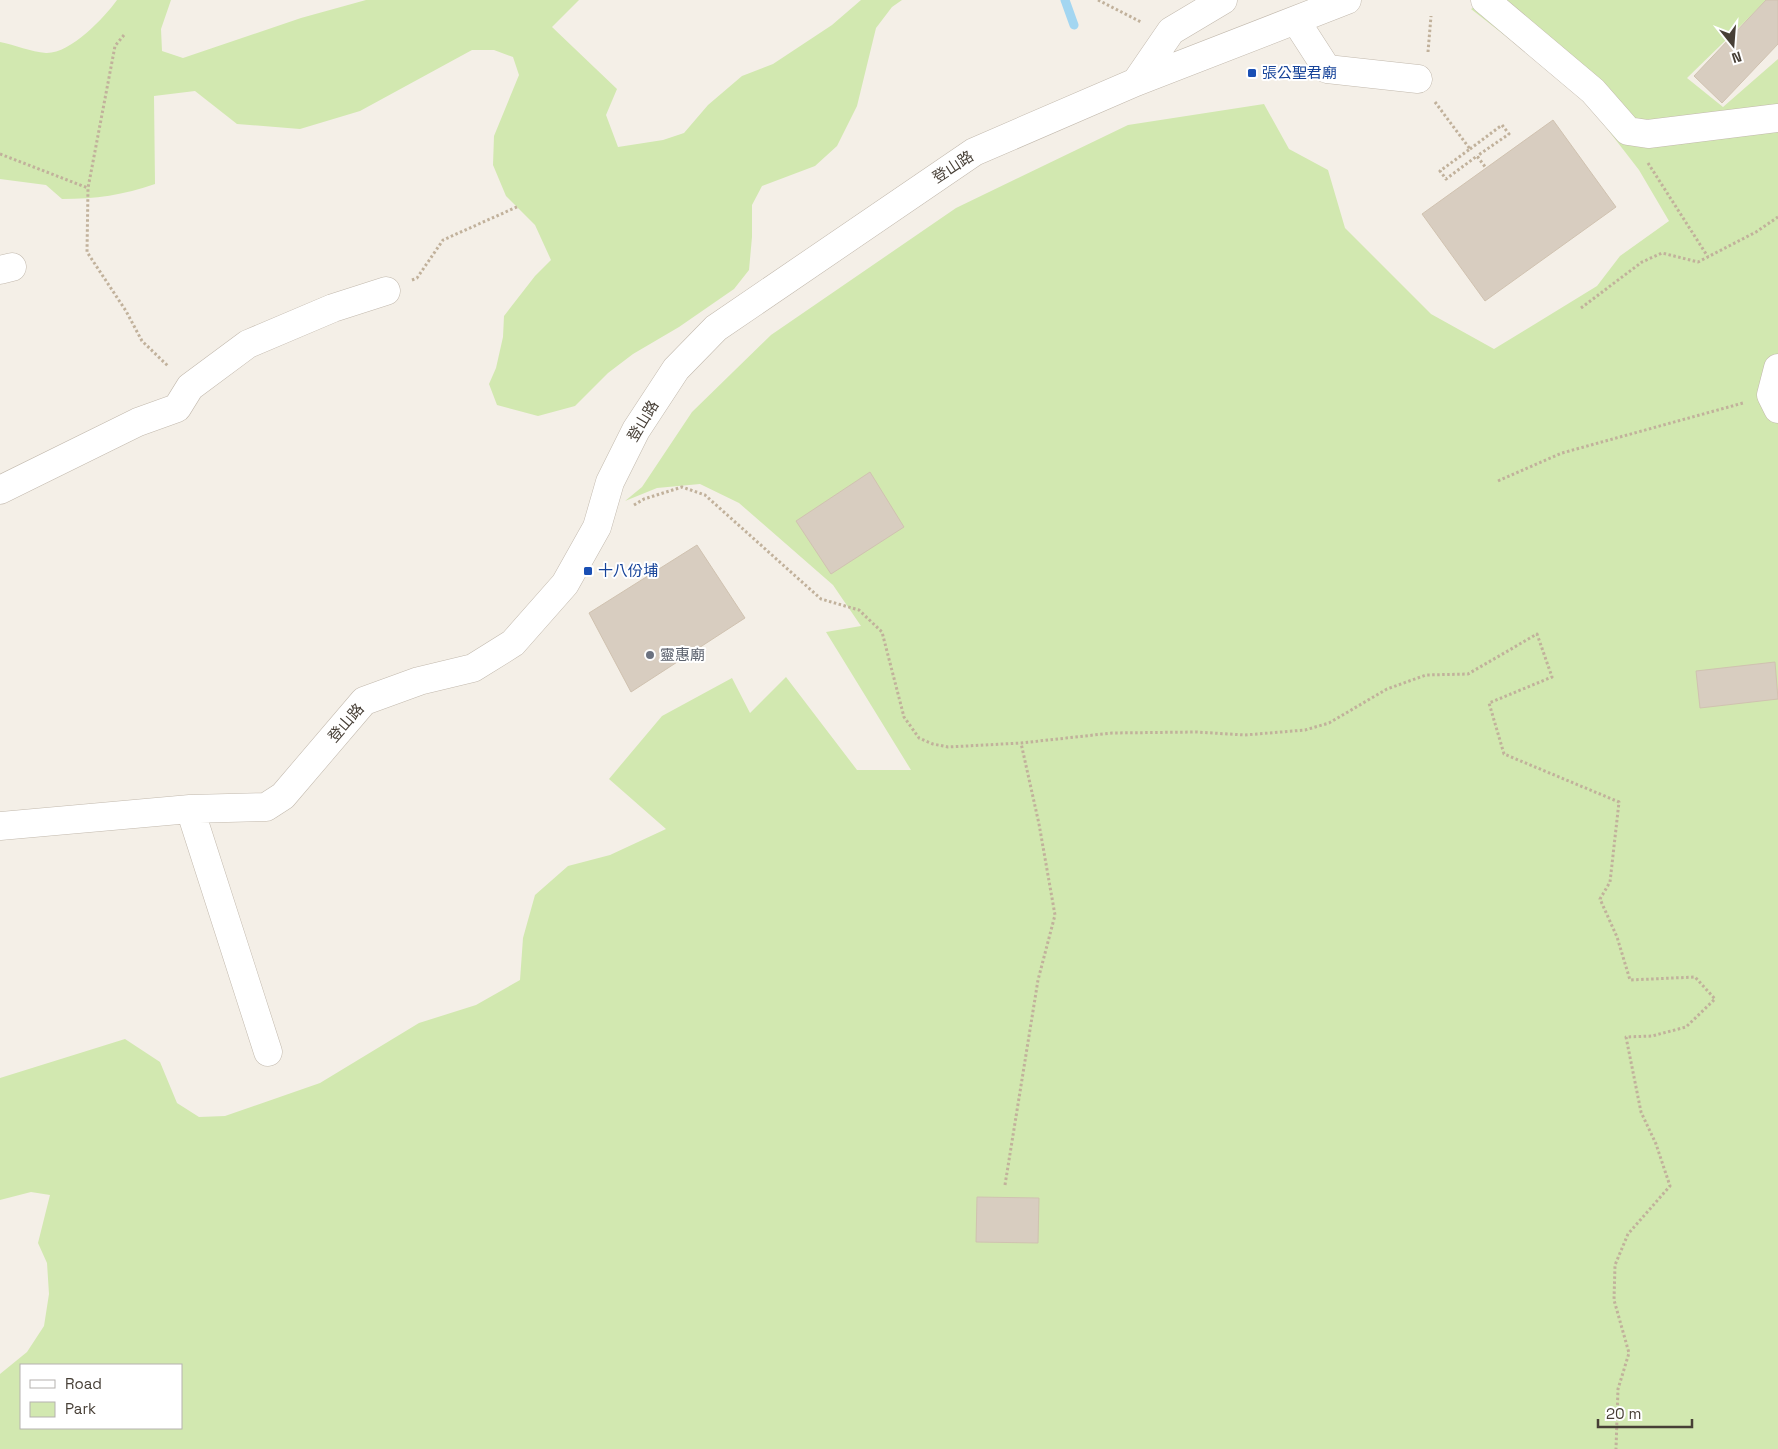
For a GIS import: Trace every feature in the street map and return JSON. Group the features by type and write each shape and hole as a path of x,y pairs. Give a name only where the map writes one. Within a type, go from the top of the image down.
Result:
{"street":[{"path":"1136,82 1171,31 1223,0"},
{"name":"登山路","path":"0,826 190,809 266,807 283,796 364,701 419,681 472,668 513,643 565,584 597,527 610,482 636,430 676,369 716,328 974,152 1136,82 1347,0"},
{"path":"1485,0 1593,91 1628,132 1648,134 1778,118"},
{"path":"1296,21 1327,69 1418,79"},
{"path":"0,490 138,422 177,408 190,387 248,344 332,308 386,291"},
{"path":"1774,402 1778,368"},
{"path":"190,809 268,1052"}],"path":[{"path":"1098,0 1135,20 1171,31"},
{"path":"124,35 115,46 88,188 87,252 126,311 142,341 190,387"},
{"path":"1418,79 1470,149"},
{"path":"1502,125 1508,134 1446,179 1440,171 1470,149 1502,125"},
{"path":"1628,132 1708,257"},
{"path":"0,154 88,188"},
{"path":"1477,156 1486,168"},
{"path":"386,291 417,278 444,240 519,206"},
{"path":"1581,308 1642,262 1662,253 1698,262 1756,232 1778,217"},
{"path":"1498,481 1562,453 1774,402"},
{"path":"597,527 644,499 682,487 705,495 821,599 859,610 882,632 904,717 919,738 933,744 948,747 1021,743 1112,733 1196,732 1245,735 1306,730 1329,723 1387,689 1426,675 1468,674 1537,634 1552,677 1489,703 1504,754 1619,802 1610,882 1600,899 1617,937 1630,980 1695,978 1715,1000 1686,1027 1652,1036 1626,1037 1641,1112 1656,1144 1670,1186 1628,1234 1614,1265 1614,1300 1630,1353 1618,1389 1616,1449"},
{"path":"1005,1185 1038,980 1055,915 1039,824 1021,743"}],"green space":[{"path":"117,0 171,0 161,29 162,51 183,58 301,18 366,0 579,0 552,27 617,89 606,115 618,147 663,140 684,133 708,105 742,76 773,64 832,25 861,0 902,0 892,7 876,28 857,106 837,146 815,166 762,186 752,205 749,270 734,289 679,327 633,354 608,373 575,406 538,416 497,405 489,384 496,368 503,337 504,316 535,276 551,260 535,225 506,196 493,165 494,136 519,75 513,57 494,50 472,50 360,111 300,129 237,124 195,91 154,96 155,184 109,196 62,199 46,185 0,179 0,42 40,52 55,52 65,48 86,34"},
{"path":"1486,0 1767,0 1687,78 1723,107 1778,59 1778,1449 0,1449 0,1374 27,1352 44,1326 49,1294 47,1263 38,1243 50,1195 31,1192 0,1200 0,1078 125,1039 160,1062 177,1103 199,1117 225,1116 320,1083 419,1023 476,1005 520,980 523,938 535,895 568,866 610,855 666,829 609,779 662,716 732,678 750,713 786,677 857,770 911,770 826,632 861,626 833,585 739,503 700,484 657,488 625,501 642,487 692,412 771,335 956,208 1128,125 1264,104 1289,149 1328,170 1345,228 1431,314 1494,349 1597,286 1620,256 1669,221 1639,170 1581,95 1471,9"}],"building":[{"path":"1766,0 1778,0 1778,44 1722,103 1694,76"},
{"path":"1553,120 1616,207 1485,301 1422,214"},
{"path":"870,472 904,527 831,574 796,521"},
{"name":"靈惠廟","path":"697,545 745,618 631,692 589,613"},
{"path":"1775,662 1778,699 1700,708 1696,671"},
{"path":"977,1197 1039,1198 1038,1243 976,1242"}],"waterway":[{"path":"1065,0 1074,25"}],"place":[{"name":"張公聖君廟","path":"1252,73"},
{"name":"十八份埔","path":"588,571"},
{"name":"靈惠廟","path":"650,655"}]}
